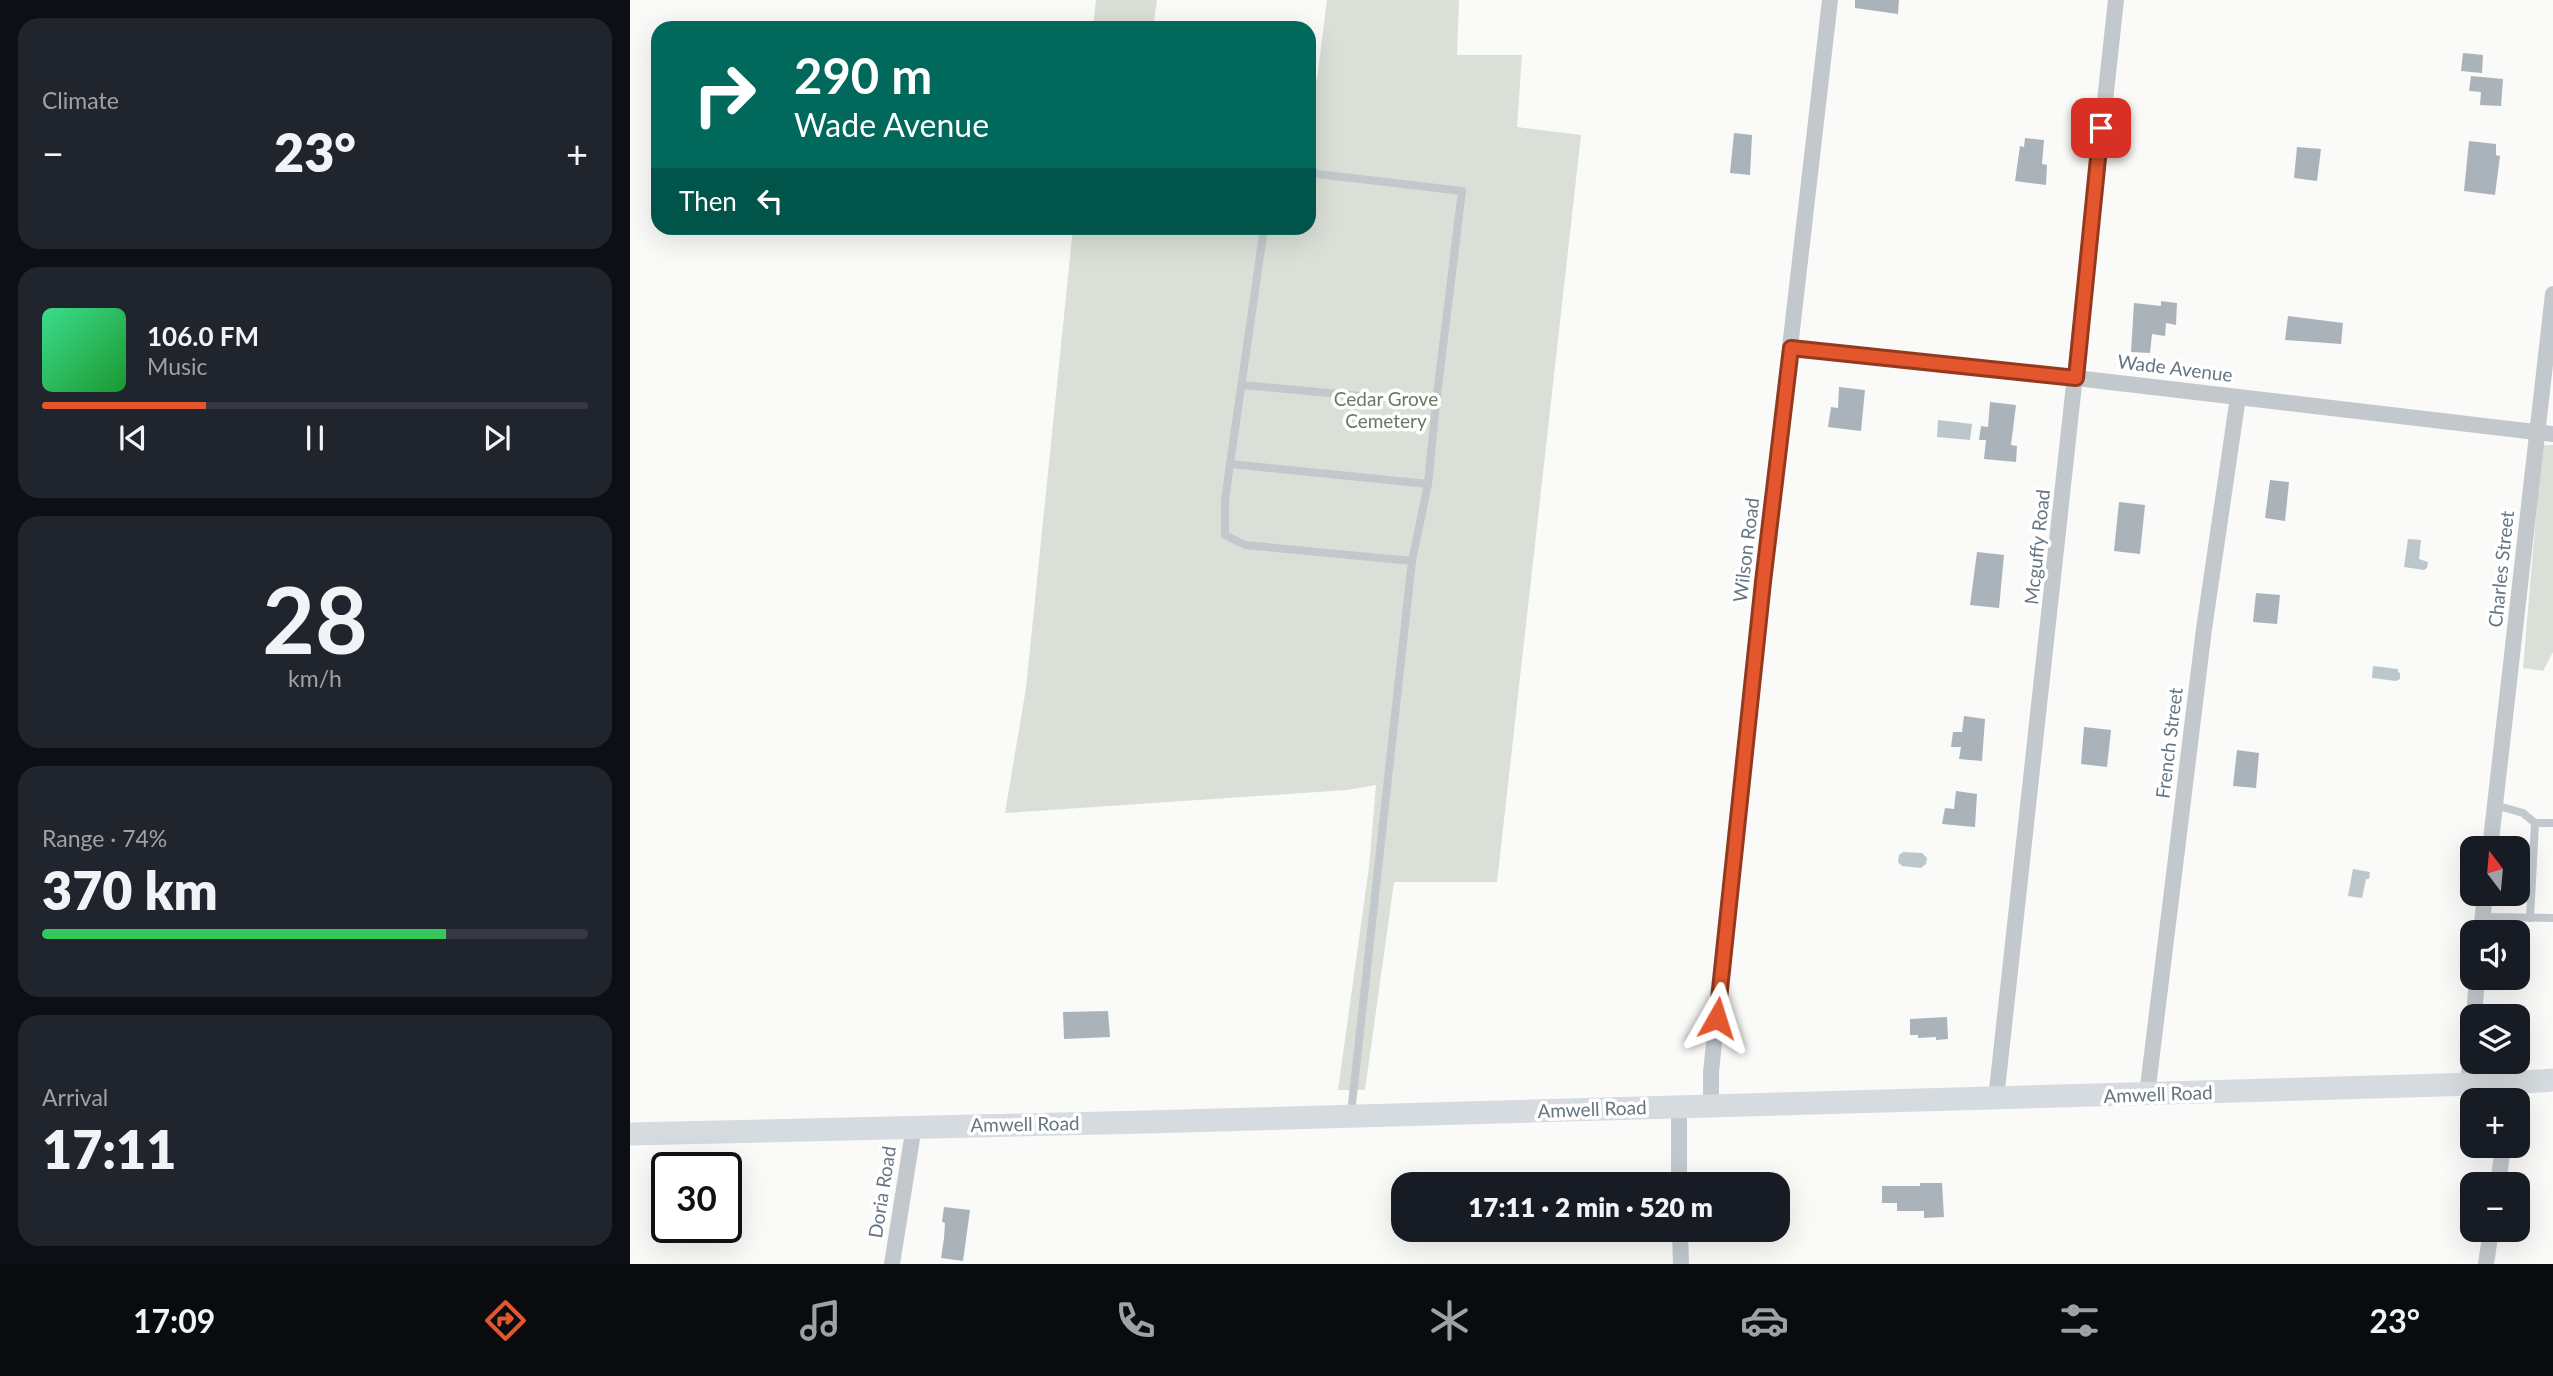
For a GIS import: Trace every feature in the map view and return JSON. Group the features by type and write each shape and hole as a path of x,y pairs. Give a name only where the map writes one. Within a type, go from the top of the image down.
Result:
{"main road":[{"name":"Amwell Road","path":"2525,1088 2553,1080"},
{"name":"Amwell Road","path":"630,1134 2468,1085 2486,1088"}],"street":[{"name":"Wilson Road","path":"1710,1105 1711,1072 1763,582 1830,0"},
{"name":"Mcguffy Road","path":"1996,1099 2116,0"},
{"name":"Charles Street","path":"2491,836 2545,434 2553,294"},
{"name":"Wade Avenue","path":"1791,348 2076,378 2545,434"},
{"name":"French Street","path":"2147,1095 2204,629 2238,397"},
{"path":"2468,1085 2469,1074"},
{"path":"1679,1106 1679,1172"},
{"name":"Doria Road","path":"892,1264 914,1126"},
{"path":"1680,1242 1681,1264"},
{"path":"2486,1264 2489,1242"}],"lane":[{"path":"1316,174 1462,191 1436,403 1429,484 1412,561 1350,1116"},
{"path":"1263,235 1225,501 1225,535 1245,545 1412,561"},
{"path":"1242,385 1436,403"},
{"path":"1230,464 1429,484"},
{"path":"2495,805 2523,813 2535,823 2553,823"},
{"path":"2530,918 2535,823"},
{"path":"2516,920 2553,918"}],"green space":[{"path":"1096,0 1157,0 1154,21 1094,21"},
{"name":"Cedar Grove Cemetery","path":"1327,0 1459,0 1457,55 1522,55 1517,127 1581,135 1497,882 1394,882 1365,1090 1338,1090 1369,867 1376,785 1347,790 1005,813 1026,688 1072,235 1316,235 1317,79"},
{"path":"2542,445 2553,445 2553,652 2543,671 2523,668"}],"shaded area":[{"path":"1938,420 1972,424 1970,440 1937,437"},
{"path":"2408,539 2421,540 2419,559 2428,562 2424,570 2404,567"},
{"path":"2373,666 2398,669 2400,679 2396,681 2372,678"},
{"path":"1903,852 1922,853 1927,858 1926,864 1921,868 1902,866 1898,862 1899,855"},
{"path":"2353,869 2370,872 2362,898 2348,896"}],"building":[{"path":"1855,0 1899,0 1898,14 1855,8"},
{"path":"2463,53 2483,55 2482,73 2461,71"},
{"path":"2471,76 2503,79 2501,106 2480,105 2481,92 2469,91"},
{"path":"1734,133 1752,135 1750,175 1730,173"},
{"path":"2025,138 2044,140 2042,164 2047,165 2046,185 2015,181 2020,146 2024,147"},
{"path":"2469,141 2496,144 2496,155 2500,156 2495,195 2464,191"},
{"path":"2297,147 2321,149 2317,181 2294,178"},
{"path":"2161,301 2177,303 2176,325 2166,323 2165,336 2152,334 2150,353 2131,352 2134,303 2161,306"},
{"path":"2288,316 2343,323 2341,344 2285,340"},
{"path":"1839,387 1865,390 1861,431 1828,427 1831,407 1838,408"},
{"path":"1990,402 2016,405 2011,445 2017,446 2016,462 1984,459 1986,440 1979,440 1981,426 1988,427"},
{"path":"2270,480 2289,482 2285,521 2265,518"},
{"path":"2119,502 2145,505 2140,554 2114,551"},
{"path":"1977,552 2004,555 1999,608 1970,605"},
{"path":"2256,593 2280,595 2277,624 2253,622"},
{"path":"1964,716 1985,719 1982,761 1959,759 1961,747 1951,747 1953,732 1962,732"},
{"path":"2084,727 2111,730 2107,767 2081,764"},
{"path":"2237,750 2259,753 2256,788 2233,786"},
{"path":"1956,791 1977,794 1975,827 1942,824 1945,808 1954,809"},
{"path":"1108,1011 1110,1037 1064,1039 1063,1012"},
{"path":"1947,1017 1948,1039 1936,1040 1936,1037 1918,1038 1918,1035 1910,1035 1910,1019"},
{"path":"1920,1183 1942,1183 1944,1217 1924,1218 1924,1211 1897,1211 1897,1203 1882,1203 1882,1186 1920,1186"},
{"path":"944,1207 970,1210 963,1261 941,1258"}],"route":[{"path":"1717,1018 1763,582 1791,348 2076,378 2101,128"}]}
